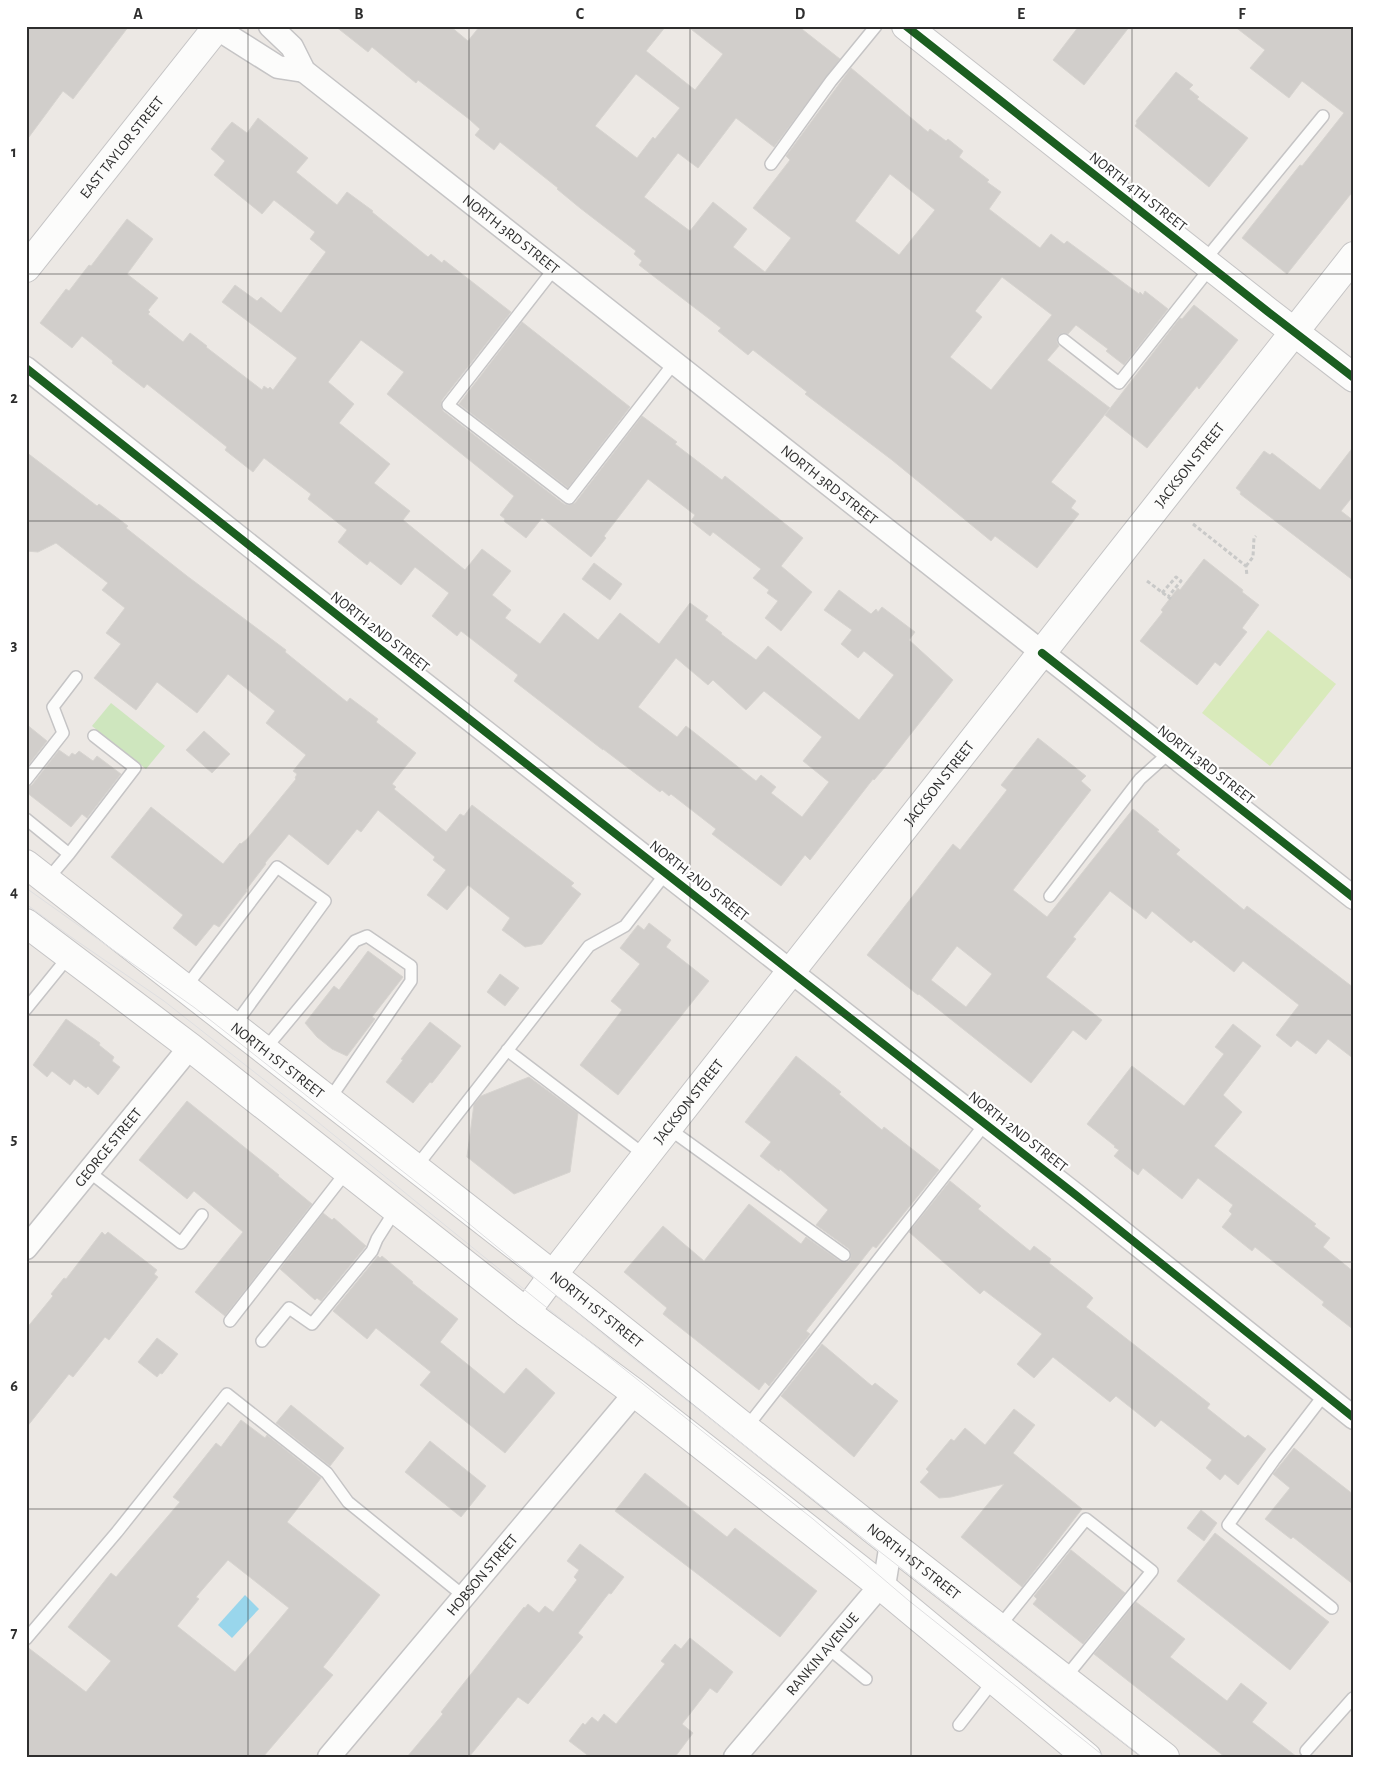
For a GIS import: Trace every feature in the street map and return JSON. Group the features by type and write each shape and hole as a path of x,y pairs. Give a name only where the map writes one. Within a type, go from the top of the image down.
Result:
{"main road":[{"name":"NORTH 4TH STREET","path":"906,26 1354,378"},
{"name":"EAST TAYLOR STREET","path":"26,268 216,27"},
{"name":"JACKSON STREET","path":"526,1312 646,1156 1354,256"},
{"name":"NORTH 1ST STREET","path":"36,872 416,1167 1165,1757"},
{"path":"26,923 190,1047 526,1312 635,1393 880,1586 1087,1757"}],"street":[{"name":"NORTH 3RD STREET","path":"270,26 292,47 304,72 1354,898"},
{"name":"NORTH 3RD STREET","path":"216,27 278,67 304,72"},
{"name":"NORTH 2ND STREET","path":"26,368 377,647 986,1124 1354,1418"},
{"name":"GEORGE STREET","path":"26,1248 190,1047"},
{"name":"HOBSON STREET","path":"329,1757 635,1393"},
{"name":"RANKIN AVENUE","path":"734,1757 885,1580 891,1543"}],"lane":[{"path":"771,164 831,81 876,26"},
{"path":"1064,340 1118,383 1207,264 1323,116"},
{"path":"554,269 448,405 569,498 674,363"},
{"path":"26,780 63,733 53,707 76,677"},
{"path":"36,872 69,854 135,768 94,736"},
{"path":"1050,896 1140,779 1169,753"},
{"path":"26,819 69,854"},
{"path":"186,988 277,867 325,901 234,1026"},
{"path":"416,1167 590,946 625,926 666,873"},
{"path":"265,1049 356,941 367,936 411,966 411,981 329,1100"},
{"path":"26,1010 69,956"},
{"path":"507,1050 646,1156"},
{"path":"746,1428 986,1124"},
{"path":"668,1128 844,1256"},
{"path":"88,1171 181,1242 202,1215"},
{"path":"230,1322 347,1171"},
{"path":"262,1342 289,1308 312,1324 372,1251 377,1239 396,1209"},
{"path":"26,1639 117,1532 227,1394 327,1473 348,1502 465,1597"},
{"path":"1324,1395 1274,1460 1228,1525 1332,1608"},
{"path":"999,1627 1086,1519 1152,1571 1065,1678"},
{"path":"828,1648 866,1679"},
{"path":"959,1725 994,1680"},
{"path":"1306,1751 1354,1699"}],"path":[{"path":"1193,524 1246,566"},
{"path":"1247,576 1246,566 1252,557 1254,538 1256,536"},
{"path":"1147,581 1162,593 1169,598 1181,581 1176,577 1162,593"}],"green space":[{"path":"1268,630 1336,684 1270,766 1202,713"},
{"path":"111,703 165,746 146,769 92,726"}],"water":[{"path":"245,1595 259,1609 232,1638 218,1625"}],"building":[{"path":"26,26 129,26 73,99 63,91 26,141"},
{"path":"335,26 450,26 468,41 480,26 666,26 646,51 695,90 723,54 687,26 798,26 840,59 774,147 736,118 698,168 678,153 644,197 690,231 713,202 747,229 733,247 765,272 791,238 753,208 790,160 786,156 851,68 928,132 930,129 946,141 948,139 963,151 959,157 989,180 987,182 1001,192 989,209 1040,248 1051,234 1064,244 1067,241 1139,294 1140,292 1143,295 1145,291 1168,309 1124,365 1106,351 1108,349 1076,325 1068,334 1062,333 1058,336 1057,342 1059,346 1047,360 1110,408 1051,482 1076,501 1071,508 1079,514 1037,568 995,536 991,541 892,460 805,394 807,392 753,350 748,355 718,331 721,328 639,265 642,261 634,254 636,251 500,142 494,150 475,135 480,129 469,119 418,80 416,83 372,47 368,52","holes":["636,74 680,108 655,139 653,137 637,158 595,126","890,174 935,210 899,255 855,221","1002,277 1052,315 991,390 950,357 982,317 975,311"]},
{"path":"1079,26 1130,26 1084,85 1053,60"},
{"path":"1234,26 1354,26 1354,190 1287,274 1242,238 1344,113 1302,81 1289,98 1250,68 1265,50"},
{"path":"1176,72 1193,85 1189,89 1199,97 1197,99 1248,138 1209,187 1135,126 1136,121"},
{"path":"258,118 308,158 296,172 337,205 347,192 428,257 431,254 442,263 444,260 511,312 442,400 441,404 443,411 564,504 575,503 642,416 677,442 675,444 722,480 725,476 803,538 781,566 812,592 781,631 765,618 778,601 767,593 769,590 753,578 761,569 713,532 710,536 691,521 695,515 648,479 604,536 606,538 591,557 542,518 526,538 504,521 505,519 500,515 514,496 387,394 404,372 361,340 328,382 354,404 339,423 390,464 374,483 410,511 403,520 465,570 482,549 511,571 492,595 511,610 505,618 540,644 564,613 598,640 620,613 659,644 690,603 708,616 705,620 721,634 756,660 768,646 859,720 894,675 864,651 858,658 841,644 852,630 824,610 839,590 871,614 876,609 878,612 882,607 915,632 909,640 953,680 810,860 805,855 781,886 712,834 716,829 671,794 669,796 662,790 660,792 514,681 518,675 461,631 457,636 432,616 449,593 415,567 401,585 370,561 367,565 338,542 347,530 308,499 311,494 264,458 253,472 225,450 227,447 147,384 144,388 82,336 72,348 40,323 66,289 69,291 89,265 91,266 127,219 153,239 127,274 158,298 148,310 150,312 148,314 183,342 190,333 262,390 264,386 268,389 270,387 273,390 297,358 222,302 235,285 257,301 261,297 281,313 326,252 310,239 315,232 274,200 262,214 214,175 225,161 211,149 225,130 232,122 247,133","holes":["676,658 708,685 713,680 746,710 764,691 822,737 803,761 829,782 802,817 771,793 776,787 761,775 756,781 686,726 677,737 638,707"]},
{"path":"1194,305 1238,340 1199,389 1197,386 1147,448 1105,415 1180,318 1182,319"},
{"path":"522,322 630,407 568,488 459,404"},
{"path":"1354,446 1354,495 1341,511 1354,521 1354,581 1240,494 1241,492 1236,488 1264,451 1270,455 1272,453 1320,490"},
{"path":"26,452 97,506 99,504 128,526 126,528 286,650 285,652 347,702 350,698 378,719 376,722 416,753 392,784 396,787 394,789 446,832 460,814 464,816 472,805 574,883 571,886 581,894 542,944 525,947 502,930 510,918 468,885 447,910 427,895 446,870 433,860 435,857 378,810 361,832 357,829 328,865 289,834 265,863 247,891 219,927 214,924 196,946 173,928 183,915 111,857 151,807 223,864 240,843 247,839 296,779 297,774 293,771 306,755 266,723 275,711 228,674 197,713 157,682 136,710 94,678 121,644 106,633 125,608 102,590 108,583 56,543 38,552 26,551"},
{"path":"1204,559 1259,605 1242,628 1247,632 1220,666 1215,662 1197,685 1140,641 1163,612 1161,610 1178,588 1180,590"},
{"path":"594,563 622,584 610,600 582,579"},
{"path":"26,724 47,741 26,768"},
{"path":"204,731 230,754 212,773 186,750"},
{"path":"1038,738 1086,776 1081,781 1091,790 1013,890 1047,917 1133,809 1180,850 1176,854 1244,910 1247,906 1354,988 1354,1059 1328,1039 1316,1054 1297,1040 1291,1047 1276,1035 1299,1005 1243,961 1234,972 1194,940 1191,943 1152,911 1146,919 1110,891 1073,937 1076,939 1046,977 1102,1020 1086,1040 1073,1030 1031,1083 867,955 953,844 960,850 1007,790 1001,785","holes":["957,946 992,974 966,1007 931,980"]},
{"path":"59,750 69,757 72,753 75,755 79,751 93,761 97,756 121,774 87,818 82,814 71,827 26,792 26,787 32,785"},
{"path":"649,923 671,940 666,947 709,981 618,1095 580,1065 622,1010 611,1001 640,964 620,948 638,925 644,930"},
{"path":"368,951 403,977 372,1017 375,1019 347,1056 332,1049 317,1037 305,1023 334,986 339,990"},
{"path":"500,974 519,988 505,1006 487,992"},
{"path":"66,1019 100,1043 99,1045 114,1057 112,1061 120,1067 98,1095 88,1086 86,1088 74,1079 70,1085 52,1071 47,1077 33,1065"},
{"path":"430,1022 461,1046 432,1083 430,1082 413,1103 386,1082 403,1060 401,1059"},
{"path":"1233,1024 1261,1046 1223,1095 1242,1112 1214,1146 1316,1224 1314,1226 1330,1238 1323,1247 1354,1272 1354,1330 1322,1305 1324,1302 1255,1247 1252,1251 1222,1227 1232,1214 1229,1211 1233,1205 1198,1178 1182,1199 1143,1168 1138,1175 1114,1156 1119,1150 1115,1146 1087,1124 1132,1066 1184,1106 1224,1054 1215,1047"},
{"path":"796,1056 841,1092 839,1094 882,1130 884,1127 939,1170 876,1248 873,1246 806,1331 810,1334 769,1386 765,1382 759,1390 663,1314 667,1308 624,1272 663,1226 704,1261 749,1204 801,1244 806,1237 840,1261 847,1262 850,1260 849,1249 816,1225 828,1210 780,1169 779,1171 760,1156 771,1142 745,1122"},
{"path":"529,1077 578,1113 570,1172 514,1194 467,1157 474,1104 481,1096"},
{"path":"187,1101 312,1204 225,1316 195,1292 243,1232 194,1191 187,1199 139,1160"},
{"path":"950,1181 981,1206 978,1209 1030,1251 1034,1246 1051,1259 1049,1263 1090,1295 1093,1298 1086,1307 1210,1404 1207,1408 1245,1438 1248,1435 1266,1449 1238,1485 1225,1474 1220,1480 1206,1468 1212,1460 1161,1420 1155,1427 1116,1396 1110,1402 1053,1357 1034,1378 1017,1364 1042,1334 984,1290 980,1294 909,1232"},
{"path":"323,1213 332,1220 334,1218 366,1246 321,1301 317,1298 315,1300 280,1269"},
{"path":"102,1232 105,1235 108,1232 157,1270 154,1274 158,1277 109,1340 105,1337 73,1377 69,1374 26,1428 26,1329 53,1296 51,1294 64,1278 66,1279"},
{"path":"378,1256 380,1258 382,1256 412,1283 458,1319 440,1342 504,1394 526,1368 555,1393 505,1453 420,1385 431,1372 376,1328 367,1339 333,1311"},
{"path":"157,1338 178,1354 162,1374 160,1373 157,1377 138,1362"},
{"path":"822,1344 872,1386 875,1383 898,1401 854,1457 781,1396"},
{"path":"291,1405 344,1448 330,1466 276,1423"},
{"path":"1014,1409 1035,1425 1013,1453 1082,1509 1022,1587 961,1537 1004,1484 951,1497 939,1498 920,1482 929,1472 926,1469 951,1439 954,1441 965,1428 985,1445"},
{"path":"241,1420 265,1438 267,1435 321,1478 287,1522 380,1595 323,1667 333,1675 263,1757 26,1757 26,1646 86,1692 111,1661 68,1627 111,1573 116,1577 180,1502 173,1497 216,1443 221,1447","holes":["228,1560 289,1608 235,1672 177,1626 199,1599 196,1597"]},
{"path":"430,1441 486,1486 461,1517 405,1472"},
{"path":"1294,1448 1354,1495 1354,1585 1293,1537 1291,1539 1265,1519 1290,1488 1273,1474"},
{"path":"645,1473 727,1537 735,1528 817,1591 780,1637 615,1511"},
{"path":"1201,1510 1217,1523 1204,1541 1187,1528"},
{"path":"1215,1533 1329,1622 1290,1670 1177,1581"},
{"path":"580,1544 624,1577 578,1633 583,1637 528,1704 518,1697 469,1757 407,1757 443,1714 441,1712 524,1607 528,1604 539,1613 545,1606 553,1612 577,1580 574,1577 579,1570 567,1561"},
{"path":"1071,1550 1125,1593 1083,1644 1033,1604 1037,1599 1034,1596"},
{"path":"1136,1602 1185,1639 1170,1657 1227,1701 1241,1683 1267,1703 1252,1722 1297,1757 1225,1757 1094,1654"},
{"path":"690,1638 733,1672 717,1693 710,1688 682,1724 693,1733 675,1757 590,1757 569,1741 583,1723 585,1725 592,1717 598,1722 604,1714 616,1724 665,1664 661,1661 675,1644 681,1649"}],"tram line":[{"path":"26,888 195,1008 462,1218 620,1348 1142,1757"},
{"path":"26,904 164,1001 319,1123 536,1299 813,1519 908,1600 1105,1757"}],"cycle path":[{"path":"906,26 1354,378"},
{"path":"26,368 385,653 1077,1196 1354,1418"},
{"path":"1042,653 1354,898"}]}
